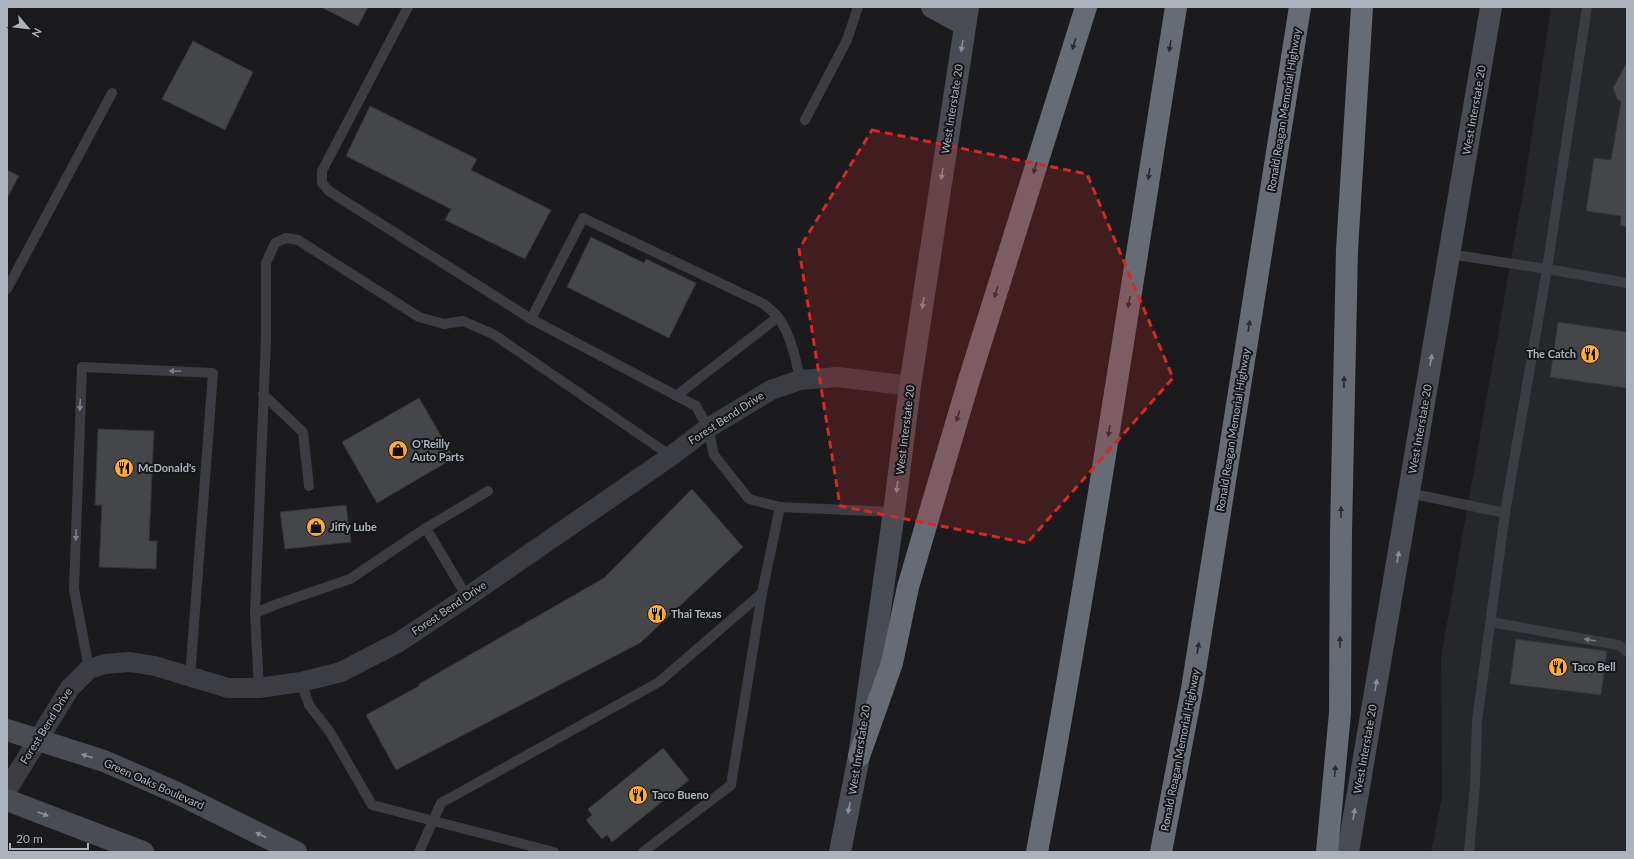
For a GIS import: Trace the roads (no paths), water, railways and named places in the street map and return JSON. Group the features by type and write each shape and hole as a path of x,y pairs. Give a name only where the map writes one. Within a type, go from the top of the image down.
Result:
{"highway":[{"path":"859,756 892,664 908,587 958,417 1086,7"},
{"path":"1037,852 1056,752 1098,499 1176,7"},
{"name":"Ronald Reagan Memorial Highway","path":"1161,852 1192,689 1300,7"},
{"path":"1327,852 1340,713 1341,525 1347,250 1362,7"}],"main road":[{"path":"932,7 966,16"},
{"name":"West Interstate 20","path":"1348,852 1492,7"},
{"name":"West Interstate 20","path":"841,848 859,756 894,512 910,386 966,16"},
{"name":"Green Oaks Boulevard","path":"7,730 104,761 168,789 296,852"},
{"path":"7,800 143,852"}],"street":[{"name":"Forest Bend Drive","path":"7,790 70,688 89,668 105,664 130,662 155,666 228,688 259,688 301,682 341,672 399,642 672,456 708,428 771,390 800,380 838,377 910,386"}],"lane":[{"path":"408,7 322,171 322,183 329,191 531,319 696,406 708,428 714,455 749,498 780,507 894,512"},
{"path":"805,120 847,40 858,7"},
{"path":"1468,852 1475,785 1478,721 1505,513 1547,269 1587,7"},
{"path":"7,289 112,93"},
{"path":"531,319 583,218 764,304 778,317 787,333 795,355 800,380"},
{"path":"259,688 255,613 266,339 266,263 275,243 286,238 298,240 419,317 444,324 464,321 493,334 672,456"},
{"path":"1449,254 1627,283"},
{"path":"676,396 778,317"},
{"path":"89,668 74,589 82,367 214,372 190,677"},
{"path":"263,394 303,432 310,486"},
{"path":"255,613 350,579 426,528 488,491"},
{"path":"1409,492 1505,513"},
{"path":"642,852 731,785 762,593 780,507"},
{"path":"426,528 467,597"},
{"path":"419,852 441,803 659,682 762,593"},
{"path":"1491,622 1618,645 1627,651"},
{"path":"301,682 309,705 330,732 372,804 554,852"}],"place":[{"name":"The Catch","path":"1590,354"},
{"name":"O'Reilly Auto Parts","path":"398,450"},
{"name":"McDonald's","path":"124,468"},
{"name":"Jiffy Lube","path":"316,527"},
{"name":"Thai Texas","path":"657,614"},
{"name":"Taco Bell","path":"1558,667"},
{"name":"Taco Bueno","path":"638,795"}]}
